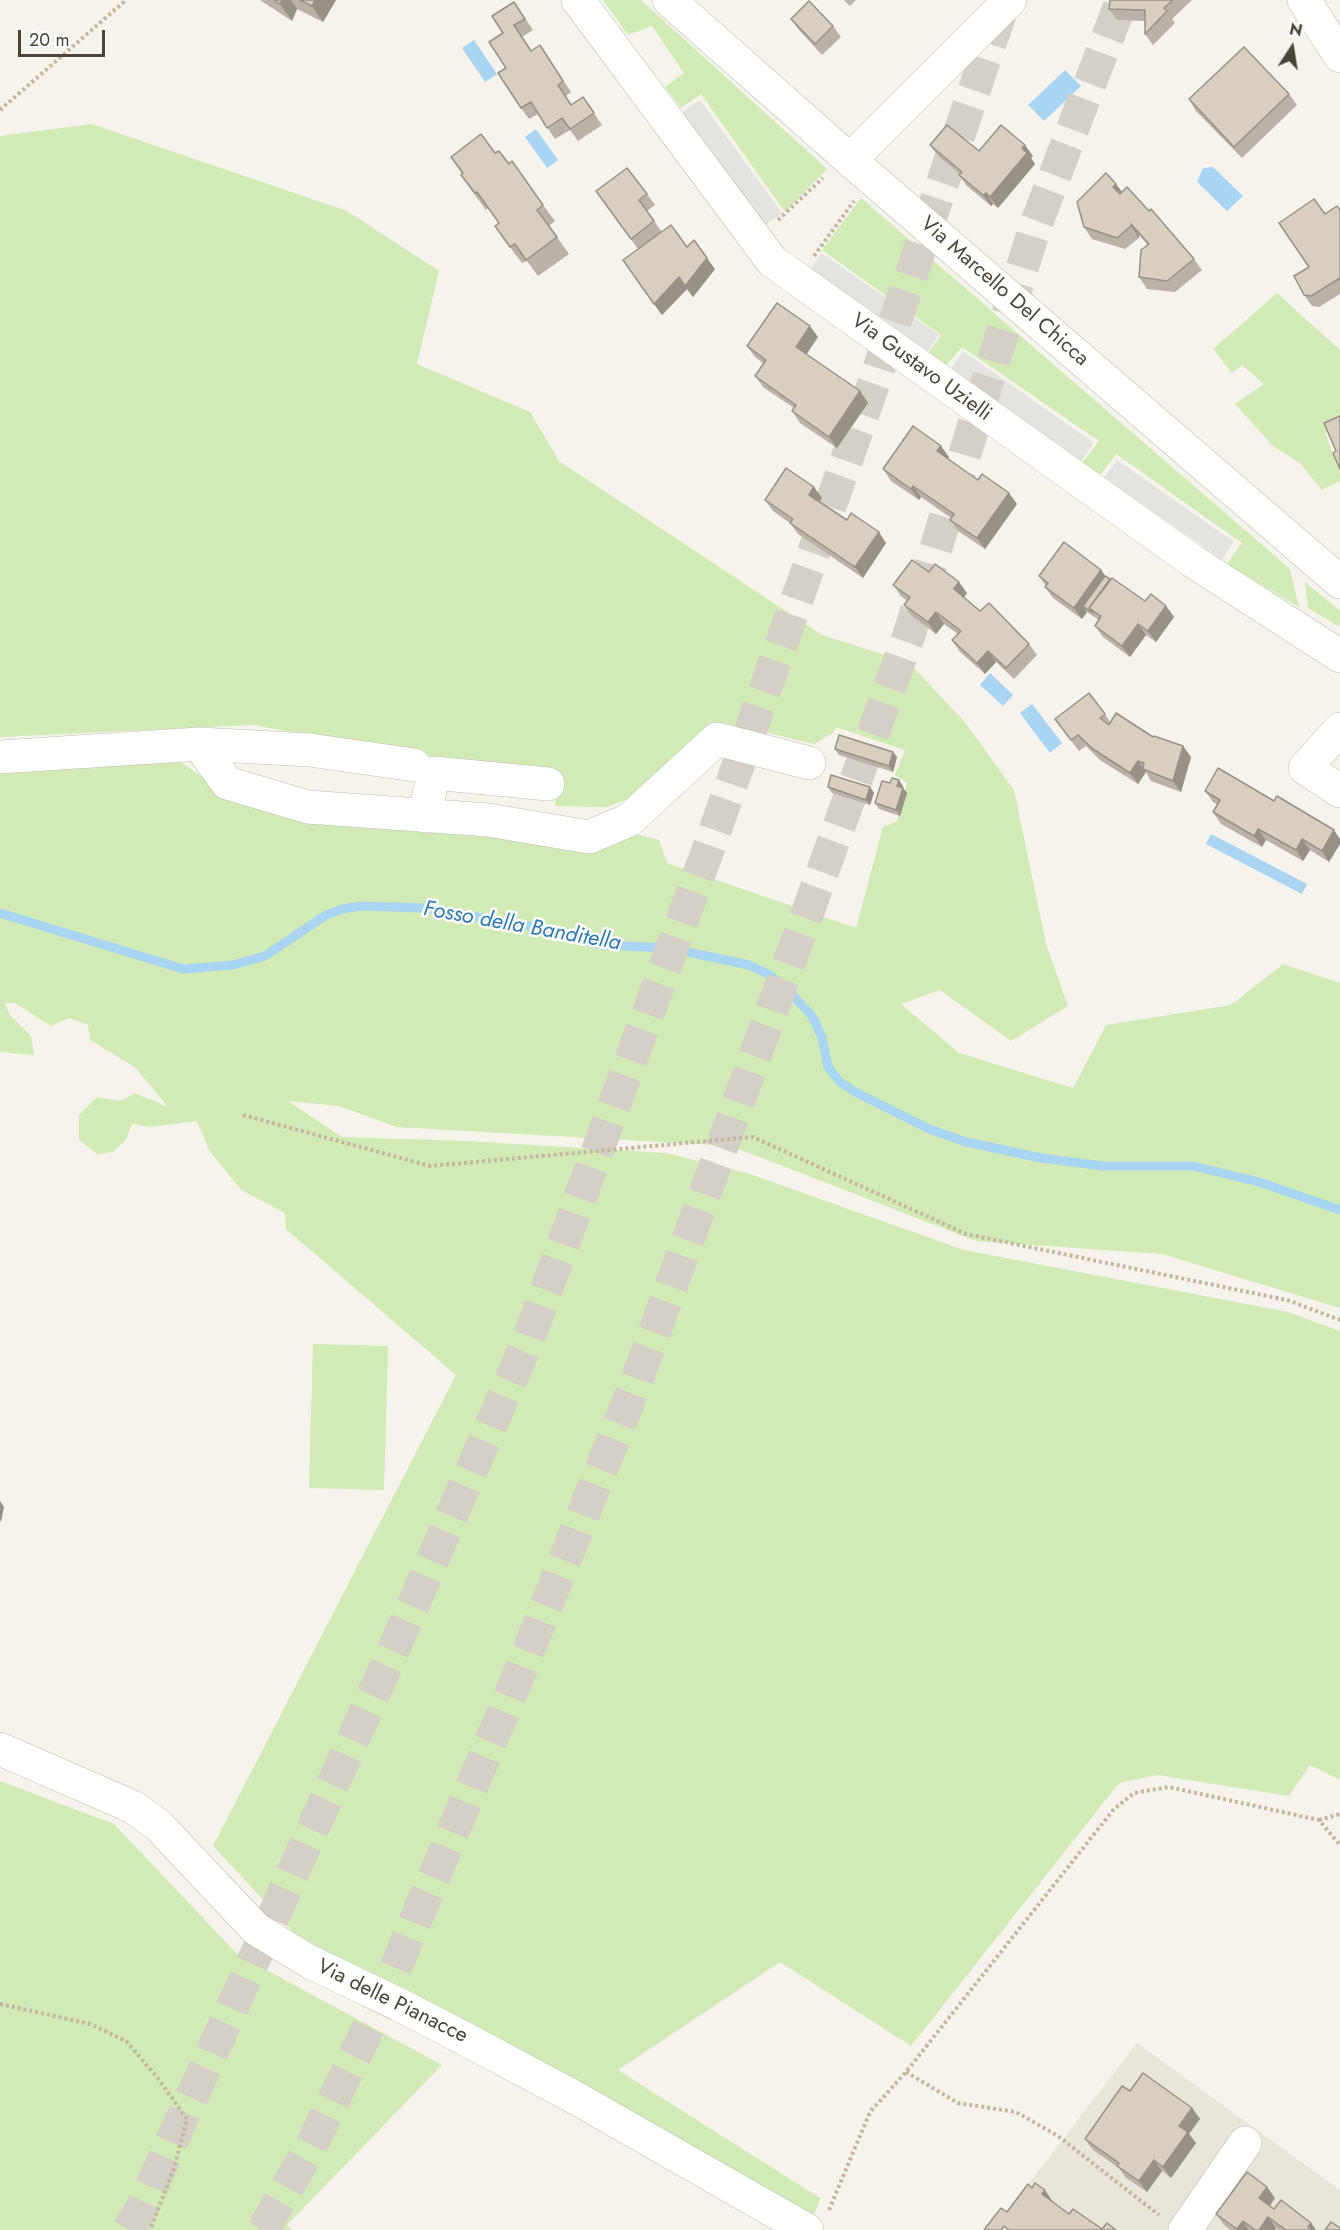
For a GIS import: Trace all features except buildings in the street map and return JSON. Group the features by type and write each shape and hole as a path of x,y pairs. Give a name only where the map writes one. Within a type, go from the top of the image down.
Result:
{"street":[{"name":"Via Gustavo Uzielli","path":"578,0 772,261 1194,562 1340,656"},
{"name":"Via Marcello Del Chicca","path":"669,0 837,169 1340,582"},
{"path":"837,169 1010,0"},
{"path":"1304,0 1340,56"},
{"path":"1340,729 1305,768 1340,791"},
{"path":"199,744 227,783 308,807 488,820 590,837 629,820 717,739 809,763"},
{"path":"0,757 199,744 310,750 414,765"},
{"path":"424,816 434,773 548,784"},
{"name":"Via delle Pianacce","path":"0,1749 133,1807 165,1832 256,1929 310,1962 398,2004 817,2222"},
{"path":"1172,2223 1245,2143"}],"path":[{"path":"0,110 126,0"},
{"path":"777,222 837,169"},
{"path":"807,265 860,193"},
{"path":"243,1115 430,1166 753,1137 966,1234 1287,1300 1340,1320"},
{"path":"817,2222 870,2112 906,2072 1114,1809 1134,1793 1169,1787 1319,1820 1340,1814"},
{"path":"1319,1820 1340,1845"},
{"path":"0,2004 90,2024 126,2041 157,2077 187,2119 174,2168 150,2230"},
{"path":"906,2072 958,2103 1016,2112 1058,2136 1172,2223"}],"shaded area":[{"path":"700,100 782,213 764,226 682,113"},
{"path":"822,253 939,335 926,354 809,271"},
{"path":"963,351 1094,443 1081,461 950,370"},
{"path":"1117,460 1234,542 1222,559 1104,478"},
{"path":"1137,2043 1340,2190 1340,2230 993,2230"}],"green space":[{"path":"603,0 641,0 827,169 785,212 701,94 681,108 665,87 684,73 652,26 628,35"},
{"path":"92,124 347,211 439,271 417,364 530,412 559,461 822,635 908,662 964,721 1014,790 1046,944 1068,1006 1011,1041 940,990 901,1004 959,1053 1073,1088 1106,1025 1231,1005 1283,964 1340,983 1340,1308 1162,1254 976,1241 731,1146 396,1127 339,1106 288,1101 342,1137 467,1141 666,1153 747,1173 964,1250 1288,1312 1340,1331 1340,1780 1310,1765 1289,1796 1157,1775 1119,1783 911,2046 780,1962 618,2070 820,2198 812,2221 641,2121 295,1934 213,1846 456,1375 286,1229 285,1213 241,1190 209,1150 197,1121 150,1127 132,1124 126,1140 113,1152 97,1154 79,1140 79,1115 97,1097 120,1101 135,1093 168,1107 136,1068 90,1040 88,1025 69,1018 51,1026 15,1003 5,1003 10,1015 31,1036 34,1055 0,1052 0,768 178,760 215,786 620,830 659,840 667,863 856,928 883,827 897,821 907,783 895,775 905,750 836,727 833,733 814,744 735,725 708,732 643,793 607,807 555,806 558,774 408,753 253,725 0,737 0,136"},
{"path":"861,198 1290,569 1299,607 1227,564 1242,543 1116,454 1100,475 1083,462 1099,441 962,347 945,367 927,355 941,335 822,250"},
{"path":"1277,293 1340,350 1340,425 1325,433 1340,474 1340,481 1322,490 1300,463 1273,446 1235,404 1264,384 1242,365 1232,373 1213,349"},
{"path":"1305,582 1340,611 1340,627 1308,608"},
{"path":"313,1344 388,1346 384,1490 309,1488"},
{"path":"0,1781 114,1824 237,1954 442,2065 287,2225 292,2230 0,2230"}],"water":[{"path":"474,40 497,74 485,82 462,48"},
{"path":"1065,70 1081,86 1044,121 1028,105"},
{"path":"536,129 558,160 547,168 525,137"},
{"path":"1213,167 1243,196 1227,211 1197,182 1203,168"},
{"path":"990,673 1013,695 1003,706 980,685"},
{"path":"1032,704 1062,743 1050,753 1020,713"},
{"path":"1211,834 1307,884 1302,894 1206,844"}],"waterway":[{"name":"Fosso della Banditella","path":"0,913 183,969 233,965 265,956 326,915 342,909 361,906 424,908 542,928 600,945 668,948 749,965 768,974 785,987 812,1016 822,1037 828,1067 840,1082 855,1092 929,1129 966,1142 1041,1158 1103,1166 1193,1166 1259,1182 1340,1210"}],"tunnel":[{"path":"128,2230 140,2212 396,1644 528,1340 712,839 876,377 1005,0"},
{"path":"263,2230 311,2146 382,2000 515,1684 635,1385 910,632 1035,227 1122,0"}]}
